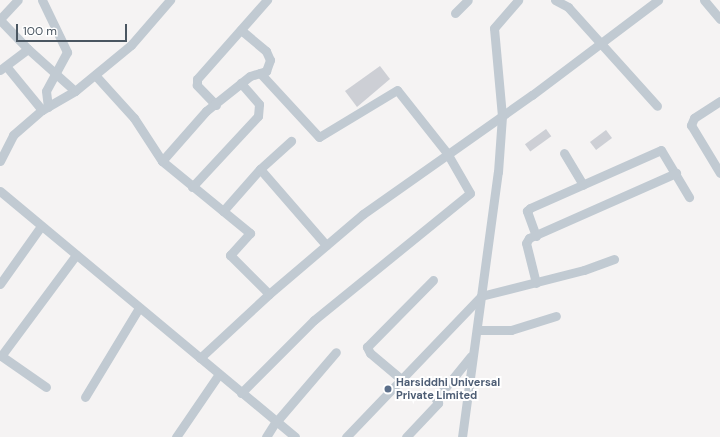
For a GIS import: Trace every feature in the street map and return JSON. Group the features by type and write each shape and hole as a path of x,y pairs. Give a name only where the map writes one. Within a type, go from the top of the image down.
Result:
{"street":[{"path":"18,0 0,20 28,49 75,92"},
{"path":"42,0 67,52 56,75 46,91 45,109"},
{"path":"0,161 4,145 13,135 45,109 75,92 131,45 170,0"},
{"path":"216,105 197,85 197,79 267,0"},
{"path":"455,13 468,0"},
{"path":"462,437 471,356 477,330 498,172 502,116 494,28 518,0"},
{"path":"555,0 568,7 657,106"},
{"path":"200,358 269,294 363,214 502,116 658,0"},
{"path":"704,0 720,19"},
{"path":"162,161 206,111 216,105 241,83 260,72 266,71 270,60 266,51 241,30"},
{"path":"28,49 3,68 45,109"},
{"path":"241,393 314,320 470,193 448,154 397,90 319,137 260,72"},
{"path":"95,75 134,118 162,161 250,233 230,255 269,294"},
{"path":"192,187 258,116 259,104 241,83"},
{"path":"720,101 694,118 691,124 720,173"},
{"path":"223,211 260,169 291,141"},
{"path":"536,236 528,211 530,208 661,150 676,173 688,197"},
{"path":"564,153 583,185"},
{"path":"260,169 326,245"},
{"path":"536,283 526,243 536,236 676,173"},
{"path":"0,192 294,437"},
{"path":"0,284 41,226"},
{"path":"46,387 1,356 76,255"},
{"path":"346,437 481,296 536,283 614,259"},
{"path":"401,379 370,353 367,347 434,280"},
{"path":"85,397 139,308"},
{"path":"477,330 511,330 556,316"},
{"path":"266,437 276,422 336,352"},
{"path":"406,437 438,403 436,399 471,356"},
{"path":"176,437 219,374"}],"building":[{"path":"380,66 390,79 357,107 345,91"},
{"path":"546,129 551,136 530,152 525,144"},
{"path":"606,130 612,138 596,150 590,142"}],"place":[{"name":"Harsiddhi Universal Private Limited","path":"388,389"}]}
